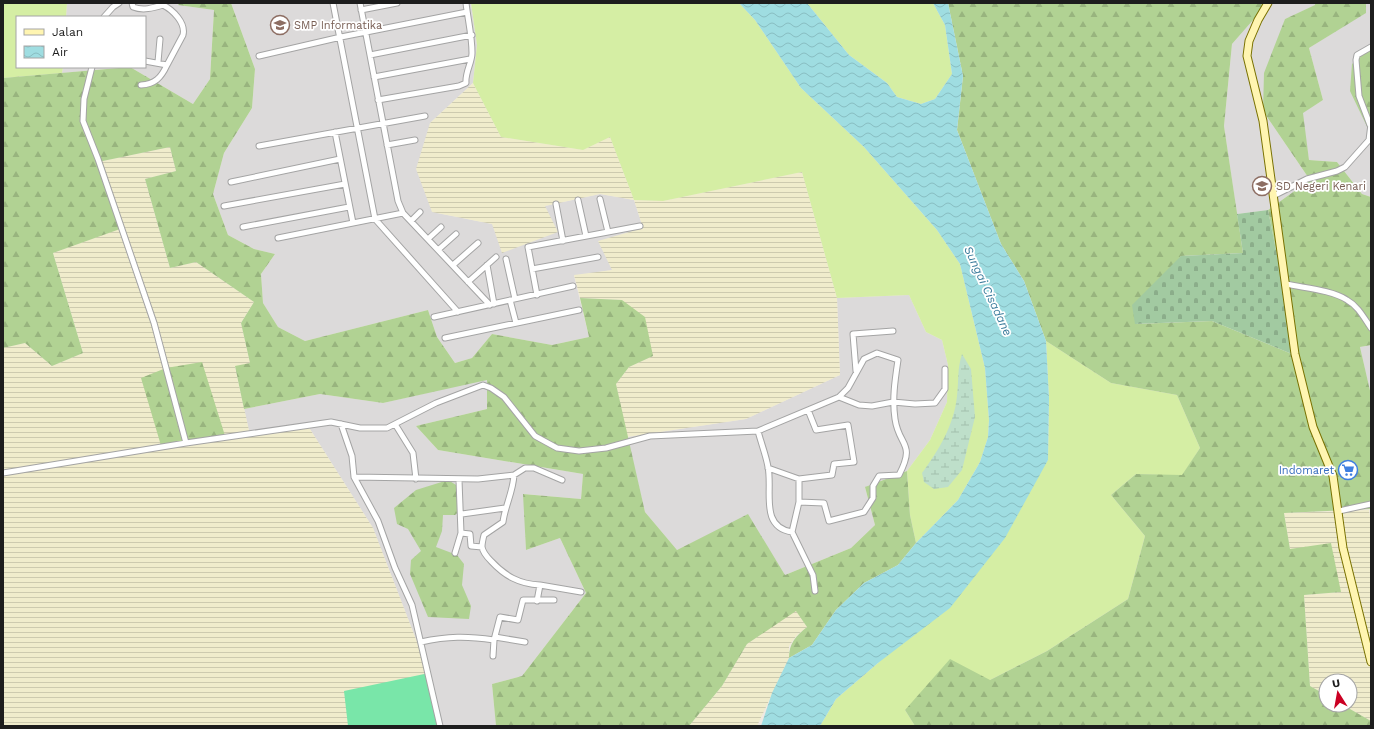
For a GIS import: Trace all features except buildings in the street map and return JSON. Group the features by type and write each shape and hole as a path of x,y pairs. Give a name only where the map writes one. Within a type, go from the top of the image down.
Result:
{"street":[{"path":"105,16 119,3"},
{"path":"132,3 133,7 137,8 153,8 163,5 177,16 184,31 160,78 151,84 141,85"},
{"path":"333,3 341,37 375,219 458,312"},
{"path":"360,3 398,201 403,213 468,282 492,305"},
{"path":"361,10 397,3"},
{"path":"378,100 463,85 466,83 467,69 472,54 470,41 472,35 466,3"},
{"path":"1268,3 1258,20 1249,41 1246,56 1263,121 1277,233 1286,284 1295,354 1313,426 1333,476 1343,548 1371,662"},
{"path":"259,56 341,37 467,12"},
{"path":"370,55 472,35"},
{"path":"158,62 160,39"},
{"path":"1273,196 1308,178 1337,171 1345,167 1369,140 1370,125 1359,96 1356,60 1357,55 1371,47"},
{"path":"374,77 470,59"},
{"path":"146,61 158,62 167,65"},
{"path":"92,68 84,99 83,121 98,159 154,323 186,443"},
{"path":"259,146 425,116"},
{"path":"335,132 353,223"},
{"path":"387,145 415,140"},
{"path":"231,182 340,159"},
{"path":"224,206 345,184"},
{"path":"600,199 608,232"},
{"path":"578,200 586,236"},
{"path":"556,204 563,240"},
{"path":"243,227 349,207"},
{"path":"411,221 420,212"},
{"path":"278,238 403,213"},
{"path":"537,294 528,247 640,226"},
{"path":"428,239 441,227"},
{"path":"438,250 456,234"},
{"path":"453,265 478,243"},
{"path":"468,282 496,256"},
{"path":"532,269 598,257"},
{"path":"506,259 516,323"},
{"path":"488,265 492,305"},
{"path":"1286,284 1336,295 1347,300 1358,309 1371,328"},
{"path":"434,317 573,286"},
{"path":"445,338 579,310"},
{"path":"856,372 853,334 893,331"},
{"path":"3,472 331,422 360,428 387,428 436,403 483,384 504,398 535,436 557,448 568,450 606,448 650,436 758,431 839,397 848,388 864,358 877,353 898,360 893,402 895,422 907,449 905,464 899,475 879,476 873,486 873,498 864,512 828,521 824,503 799,502"},
{"path":"839,397 858,405 872,406 893,402 915,404 935,403 946,389 945,370"},
{"path":"768,468 799,479 832,475 834,464 854,462 848,425 816,430 808,410"},
{"path":"341,424 352,456 354,477 378,521 395,568 412,605 440,726"},
{"path":"395,424 413,454 416,479"},
{"path":"758,431 768,468 769,510 775,522 782,531 792,532"},
{"path":"354,477 460,480 514,476 525,468 534,468 562,480"},
{"path":"514,476 513,490 505,508 503,522 484,535 482,547 484,553 501,572 512,579 528,585 540,585 581,592"},
{"path":"799,479 799,502 792,532 813,575 815,591"},
{"path":"455,553 461,533 462,514 460,480"},
{"path":"1339,511 1371,504"},
{"path":"462,514 505,508"},
{"path":"461,533 470,534 471,546 482,547"},
{"path":"537,601 540,585"},
{"path":"493,656 500,617 518,620 523,600 554,600"},
{"path":"421,642 441,638 466,636 525,642"}],"shaded area":[{"path":"67,3 179,3 178,5 214,10 210,79 193,104 132,68 146,68 146,16 66,16"},
{"path":"231,3 471,3 477,45 473,83 430,123 432,212 492,224 545,206 600,194 634,200 643,228 612,270 574,276 589,337 552,345 492,334 472,358 455,363 437,337 428,310 305,341 278,327 263,303 261,274 275,254 254,249 228,235 213,194 224,153 252,108 255,69"},
{"path":"1268,3 1315,3 1316,5 1285,19 1263,111 1310,180 1268,210 1237,214 1224,126 1232,44"},
{"path":"1366,3 1371,3 1371,197 1362,194 1337,162 1309,160 1302,113 1323,100 1309,48 1365,13"},
{"path":"63,68 117,68 62,73"},
{"path":"473,83 501,137 583,150 610,137 634,200 600,194 545,206 558,232 502,253 492,224 432,212 416,169 430,123"},
{"path":"170,147 176,171 145,179 170,268 196,262 254,302 241,323 250,363 235,367 250,435 308,426 373,528 429,673 438,726 3,726 3,348 25,343 52,366 83,353 53,253 119,229 98,162"},
{"path":"802,172 837,298 840,375 746,419 627,437 616,384 629,367 653,356 622,300 580,298 574,275 612,270 598,241 643,228 634,200 663,201"},
{"path":"909,295 926,332 942,340 948,365 947,402 930,440 907,471 865,487 875,525 851,548 785,575 748,515 677,550 645,512 627,437 746,419 840,375 837,298"},
{"path":"1371,345 1371,396 1360,347"},
{"path":"487,379 487,409 416,426 438,450 583,474 581,499 524,494 526,550 560,538 586,593 522,676 492,684 496,726 438,726 429,673 373,528 308,426 250,435 244,409 320,394 383,403"},
{"path":"1369,510 1371,522 1371,721 1357,713 1358,673 1318,673 1318,690 1310,686 1304,595 1341,592 1290,549 1284,513"},
{"path":"796,610 807,627 797,635 789,646 789,658 757,726 689,726 722,686 747,644"}],"green space":[{"path":"3,3 67,3 66,16 16,16 16,68 63,68 62,73 3,78"},
{"path":"179,3 231,3 255,69 252,108 224,153 213,194 228,235 254,249 275,254 261,274 263,303 278,327 305,341 428,310 437,337 455,363 472,358 492,334 552,345 589,337 580,298 622,300 645,317 653,356 629,367 616,384 645,512 677,550 748,514 785,575 851,548 875,525 865,487 907,471 910,515 916,543 898,565 864,583 836,610 812,645 789,658 790,648 794,640 807,627 796,611 747,644 722,686 689,726 496,726 492,684 522,676 586,593 560,538 526,550 523,494 581,499 583,474 438,450 416,426 487,409 487,380 383,403 320,394 244,409 235,366 250,363 241,323 254,302 196,262 170,268 145,179 176,171 170,147 98,162 120,229 53,253 83,353 52,366 25,343 3,348 3,78 132,68 193,104 210,79 214,10 178,5"},
{"path":"471,3 739,3 755,20 801,88 864,147 937,230 960,264 985,368 989,420 988,437 980,462 958,500 916,543 910,515 907,471 930,440 947,402 948,365 942,340 926,332 909,295 837,298 802,172 663,201 634,200 610,137 583,150 501,137 473,83 477,45"},
{"path":"807,3 933,3 945,25 952,74 935,99 921,104 897,97 887,83 849,55"},
{"path":"948,3 1268,3 1232,44 1224,126 1243,253 1181,256 1136,324 1212,321 1292,354 1285,295 1268,210 1310,180 1263,111 1264,73 1285,19 1315,5 1315,3 1366,3 1366,13 1309,48 1323,100 1303,113 1309,160 1337,162 1362,194 1371,197 1371,345 1360,347 1371,395 1371,509 1284,513 1290,549 1331,543 1341,592 1304,595 1310,686 1318,690 1318,713 1357,713 1371,721 1371,726 915,726 905,710 950,659 990,680 1047,651 1128,599 1145,536 1111,495 1136,474 1182,475 1200,448 1177,395 1111,383 1046,341 1024,281 1001,244 957,130 963,76"},
{"path":"1371,48 1371,135 1350,91 1352,64"},
{"path":"1268,210 1285,295 1292,354 1212,321 1135,324 1132,305 1181,256 1243,253 1237,214"},
{"path":"1046,341 1111,383 1177,395 1200,448 1182,476 1136,474 1111,495 1145,536 1128,599 1047,651 990,680 905,710 915,726 820,726 836,699 878,663 1048,460 1049,398"},
{"path":"962,354 971,369 975,417 962,470 948,487 934,489 924,482 922,473 945,437 953,417"},
{"path":"202,362 226,439 162,449 141,378 166,368"},
{"path":"448,480 461,488 463,508 455,515 443,515 442,531 436,547 457,555 464,564 462,585 471,606 469,619 428,617 410,574 411,560 421,551 408,529 397,524 394,508 416,490"},
{"path":"429,673 438,726 348,726 344,691"}],"water":[{"name":"Sungai Cisadane","path":"739,3 807,3 849,55 887,83 897,97 921,104 935,99 952,74 945,25 933,3 948,3 963,76 957,130 1001,244 1024,281 1046,341 1049,398 1048,460 1005,538 950,608 878,663 836,699 820,726 761,726 772,693 789,658 812,645 836,610 864,583 898,565 916,543 958,500 980,462 988,437 989,420 985,368 960,264 937,230 864,147 801,88 755,20"}],"place":[{"name":"SMP Informatika","path":"280,25"},
{"name":"SD Negeri Kenari","path":"1262,186"},
{"name":"Indomaret","path":"1348,470"}]}
